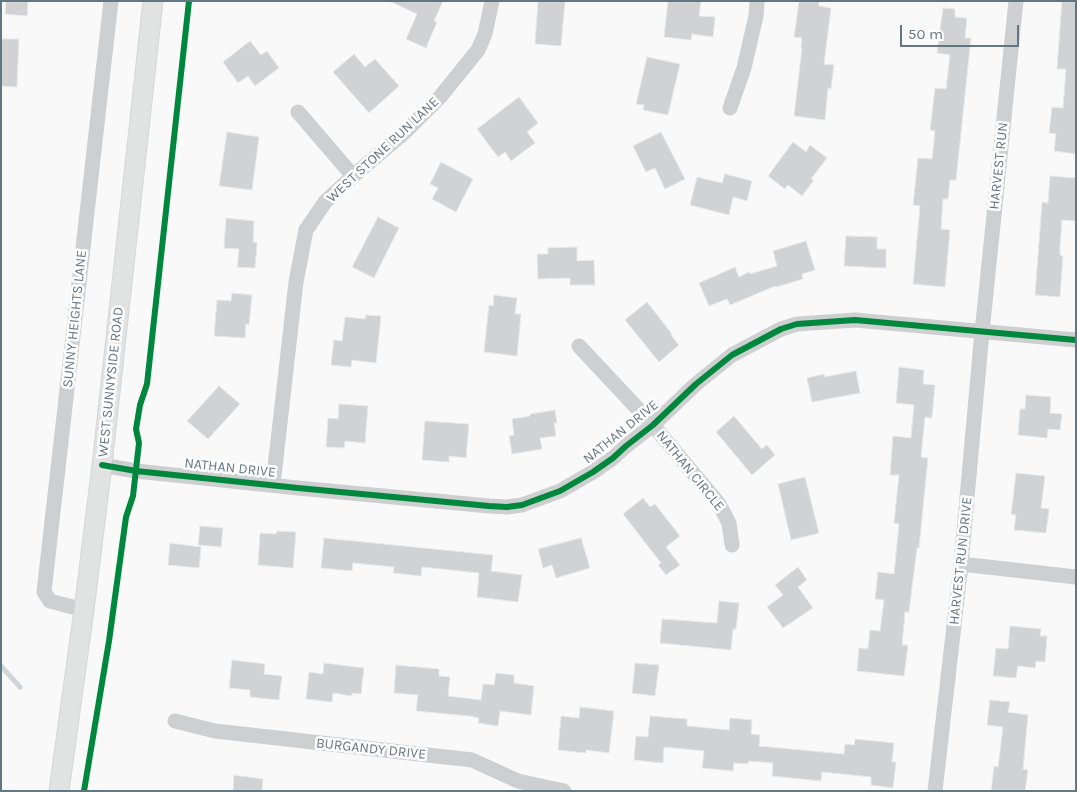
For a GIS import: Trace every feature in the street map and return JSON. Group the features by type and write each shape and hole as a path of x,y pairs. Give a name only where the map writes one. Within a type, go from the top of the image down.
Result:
{"main road":[{"name":"WEST SUNNYSIDE ROAD","path":"59,791 102,465 153,1"}],"street":[{"name":"SUNNY HEIGHTS LANE","path":"84,610 50,601 44,592 111,1"},
{"name":"WEST STONE RUN LANE","path":"273,485 296,282 306,230 325,202 405,132 440,97 478,50 485,34 492,1"},
{"path":"730,108 744,68 756,16 757,1"},
{"name":"HARVEST RUN","path":"982,332 1016,1"},
{"path":"298,112 353,176"},
{"name":"NATHAN DRIVE","path":"102,465 136,471 507,507 522,505 560,491 593,472 653,425 696,384 732,355 780,329 797,324 854,320 1076,340"},
{"name":"HARVEST RUN DRIVE","path":"935,791 961,564 982,332"},
{"name":"NATHAN CIRCLE","path":"579,346 653,425 719,504 729,523 732,545"},
{"path":"961,564 1076,576"},
{"name":"BURGANDY DRIVE","path":"175,721 215,731 472,760 515,786 564,791"}],"building":[{"path":"6,1 28,1 27,16 5,14"},
{"path":"389,1 443,1 434,21 437,22 426,48 406,39 417,14"},
{"path":"538,1 565,1 561,46 535,44"},
{"path":"668,1 701,1 699,16 715,17 713,37 692,34 691,40 664,37"},
{"path":"799,1 819,1 819,6 831,8 824,64 834,65 831,89 828,88 825,120 794,116 802,48 802,38 794,37"},
{"path":"1062,1 1076,1 1076,154 1054,151 1056,134 1049,133 1052,107 1063,108 1066,69 1057,69"},
{"path":"943,8 955,9 955,17 967,18 965,38 971,38 956,180 950,180 948,199 943,199 941,229 950,230 945,287 913,284 920,206 913,205 918,158 932,159 935,131 930,130 935,88 946,89 950,55 937,53"},
{"path":"1,39 19,39 17,87 1,86"},
{"path":"250,41 261,55 267,51 279,68 255,86 248,76 238,83 223,62"},
{"path":"354,54 365,67 375,59 399,86 369,113 333,72"},
{"path":"647,57 680,64 668,115 643,110 644,105 636,104"},
{"path":"519,97 538,123 527,132 535,143 511,161 505,152 498,157 477,129"},
{"path":"227,132 259,137 252,190 219,186"},
{"path":"661,132 685,179 665,189 655,168 646,172 633,146"},
{"path":"793,142 806,152 810,145 827,158 811,179 814,180 802,196 788,185 785,189 768,176"},
{"path":"441,162 473,179 456,212 432,199 438,188 430,184"},
{"path":"725,174 752,181 747,201 733,197 729,215 690,205 697,177 722,183"},
{"path":"1050,176 1076,178 1076,221 1062,220 1060,255 1063,256 1060,297 1035,295 1042,202 1048,203"},
{"path":"378,217 399,228 374,278 352,267"},
{"path":"226,218 254,221 253,242 257,243 255,268 237,267 239,249 224,248"},
{"path":"846,236 877,237 877,249 886,249 886,268 844,266"},
{"path":"806,241 815,270 802,274 803,279 775,286 730,305 727,299 709,306 699,283 735,267 739,277 749,272 750,274 777,266 773,251"},
{"path":"577,247 577,261 594,260 595,285 570,285 570,278 538,279 537,254 548,254 548,248"},
{"path":"232,293 252,295 249,325 246,324 245,338 214,336 217,300 231,301"},
{"path":"494,295 517,298 515,314 521,314 517,356 484,352 489,305 493,306"},
{"path":"647,302 679,345 659,362 625,320"},
{"path":"366,315 381,316 376,363 352,360 351,367 331,365 334,340 342,341 345,317 365,319"},
{"path":"899,367 924,370 923,384 935,385 932,418 925,417 921,457 928,458 919,548 917,548 909,612 905,612 902,645 908,645 904,676 857,671 859,648 868,649 870,630 880,631 884,600 875,599 878,572 894,574 899,524 894,523 899,475 890,475 893,436 911,438 914,405 896,403"},
{"path":"856,371 860,393 812,402 807,378 824,374 824,377"},
{"path":"219,386 240,404 208,439 187,421"},
{"path":"1026,395 1051,397 1050,413 1062,414 1060,430 1048,429 1047,438 1018,435 1020,409 1025,409"},
{"path":"339,404 368,406 365,443 345,441 344,448 326,447 328,418 338,419"},
{"path":"555,410 556,436 540,438 542,449 512,454 509,436 514,435 512,419"},
{"path":"734,416 762,449 767,445 775,455 752,475 716,432"},
{"path":"425,421 469,424 466,458 449,456 449,462 422,460"},
{"path":"1016,473 1045,476 1041,508 1049,509 1046,533 1014,530 1016,515 1011,514"},
{"path":"805,477 819,533 791,540 778,484"},
{"path":"643,498 650,507 655,504 680,536 666,547 680,565 666,575 658,565 661,563 623,514"},
{"path":"200,526 223,528 221,547 198,545"},
{"path":"277,531 296,532 293,568 258,565 260,533 276,534"},
{"path":"324,538 493,555 491,571 522,575 518,602 477,597 479,573 422,567 421,576 393,573 394,567 353,563 352,571 321,568"},
{"path":"581,538 590,568 556,578 552,565 543,568 538,549"},
{"path":"170,543 201,547 199,568 168,565"},
{"path":"798,567 807,580 798,587 813,608 783,628 767,607 783,595 775,585"},
{"path":"719,601 739,603 736,629 733,629 731,650 660,643 662,619 717,623"},
{"path":"1010,626 1041,629 1040,636 1047,636 1045,662 1036,661 1035,668 1018,666 1016,678 993,676 996,648 1008,649"},
{"path":"232,660 265,664 264,674 282,676 279,700 250,697 250,690 229,688"},
{"path":"324,663 364,668 361,694 352,693 352,696 333,693 332,702 306,699 309,672 323,674"},
{"path":"635,663 659,665 655,696 632,693"},
{"path":"396,665 439,669 439,676 450,677 448,696 481,700 483,684 494,685 496,673 514,675 514,683 534,686 531,715 500,711 498,726 478,723 479,718 469,716 416,711 418,695 394,693"},
{"path":"990,700 1010,702 1008,712 1028,715 1023,769 1028,770 1025,791 991,791 994,766 998,767 1003,727 987,725"},
{"path":"580,707 614,711 609,753 586,750 586,753 558,750 561,716 579,718"},
{"path":"650,716 687,719 687,726 729,730 730,718 752,720 751,734 760,735 759,746 844,754 845,744 854,745 855,739 894,743 892,762 896,762 893,788 871,785 871,777 822,772 821,781 772,776 773,763 749,761 748,764 734,763 733,771 702,768 704,751 664,747 663,763 634,760 636,736 648,737"},
{"path":"234,775 263,779 262,791 233,791"}],"waterway":[{"path":"1,666 20,687"}],"cycle path":[{"path":"84,791 109,641 126,517 133,496 139,443 136,429 140,405 147,384 189,1"},
{"path":"102,465 136,471 298,488 507,507 522,505 560,491 593,472 653,425 696,384 732,355 781,329 797,324 855,320 1076,340"}]}
